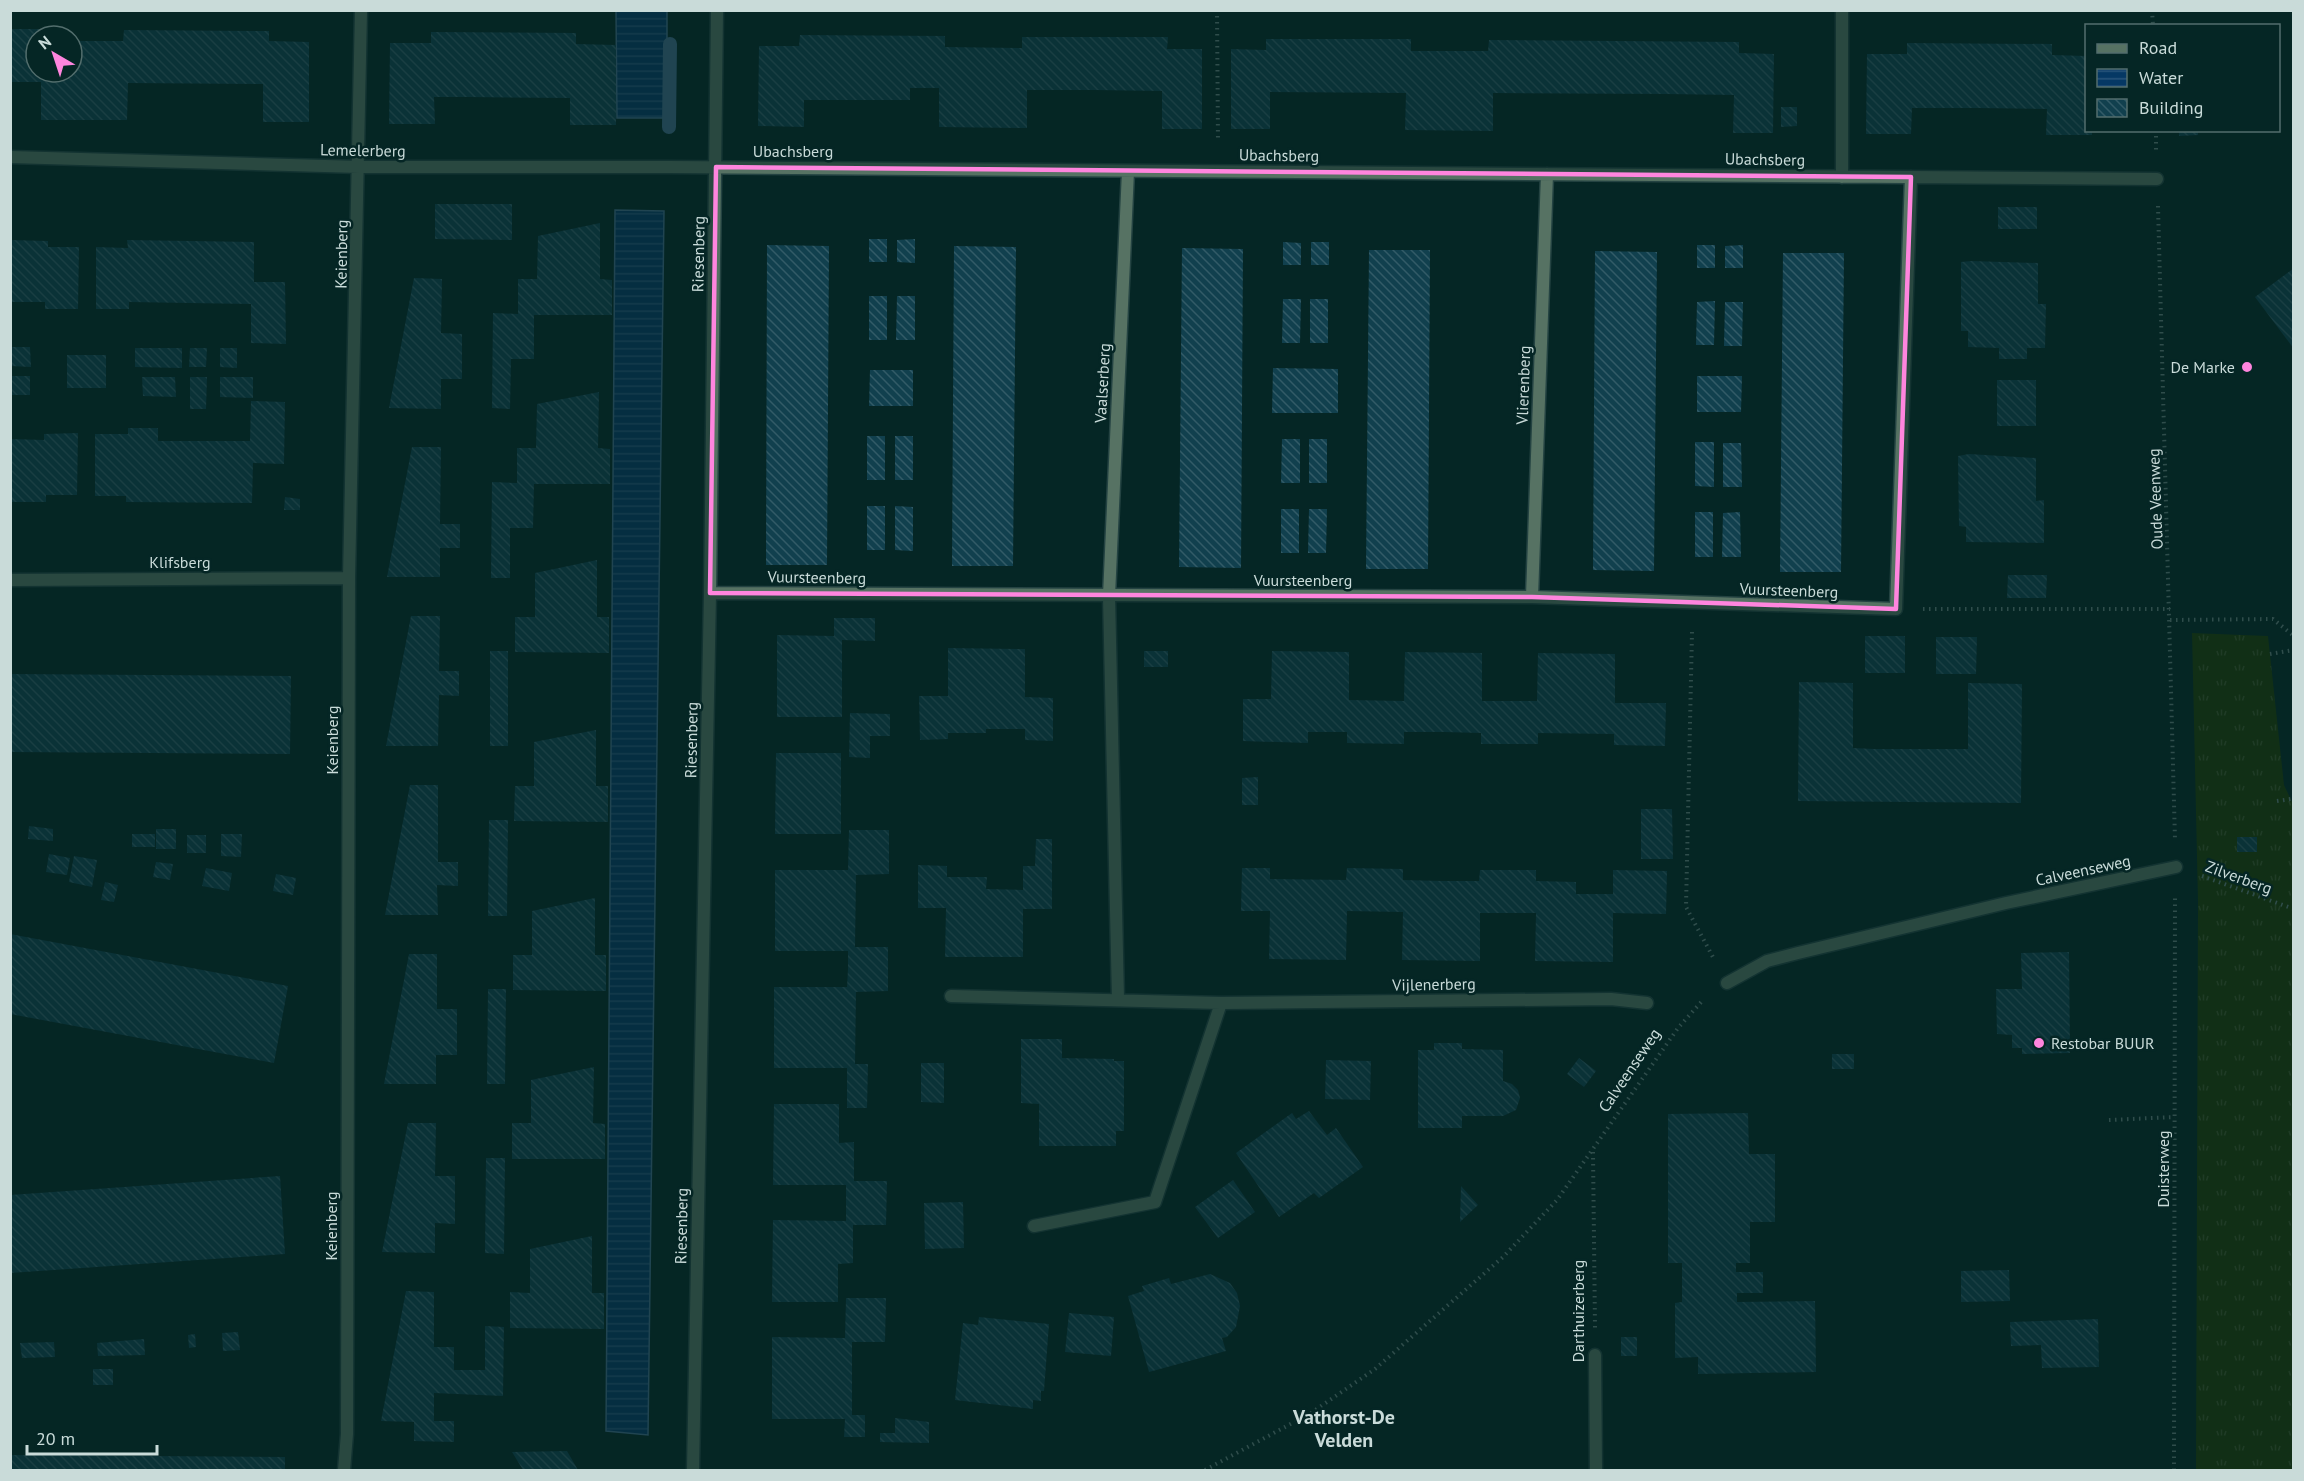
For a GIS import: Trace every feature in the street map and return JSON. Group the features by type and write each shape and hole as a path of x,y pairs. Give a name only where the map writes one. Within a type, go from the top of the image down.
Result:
{"street":[{"name":"Keienberg","path":"344,1470 347,1434 349,578 360,167 361,10"},
{"name":"Riesenberg","path":"693,1470 710,593 717,10"},
{"path":"1842,10 1842,177"},
{"name":"Lemelerberg","path":"10,157 360,167 716,167"},
{"name":"Ubachsberg","path":"716,167 2157,179"},
{"name":"Vaalserberg","path":"1109,596 1128,171"},
{"name":"Vlierenberg","path":"1532,597 1547,174"},
{"path":"1896,609 1911,177"},
{"name":"Klifsberg","path":"10,579 349,578"},
{"name":"Vuursteenberg","path":"710,593 1532,597 1896,609"},
{"path":"1109,596 1118,999"},
{"name":"Calveenseweg","path":"1727,983 1767,961 1798,952 2006,903 2176,867"},
{"name":"Vijlenerberg","path":"951,996 1221,1003 1611,999 1647,1003"},
{"path":"1034,1226 1155,1202 1221,1003"},
{"name":"Darthuizerberg","path":"1595,1355 1596,1470"}],"path":[{"path":"1217,10 1219,171"},
{"name":"Oude Veenweg","path":"2156,132 2176,867"},
{"path":"1692,603 1686,907 1727,983"},
{"path":"1896,609 2170,609"},
{"path":"2170,620 2273,619 2294,636"},
{"path":"2270,654 2294,650"},
{"path":"2294,692 2294,763"},
{"path":"2277,801 2291,800 2294,796"},
{"name":"Zilverberg","path":"2176,867 2294,909"},
{"name":"Duisterweg","path":"2174,1470 2176,867"},
{"name":"Calveenseweg","path":"1205,1470 1311,1413 1399,1350 1468,1290 1533,1228 1593,1151 1689,1014 1727,983"},
{"path":"2109,1120 2175,1117"},
{"name":"Darthuizerberg","path":"1593,1151 1595,1355"}],"highlighted area":[{"path":"716,167 1911,177 1896,609 1532,597 710,593"}],"green space":[{"path":"2192,633 2268,636 2284,785 2293,804 2293,1470 2196,1470 2198,902"}],"water":[{"path":"616,11 667,11 667,118 617,118"},
{"path":"615,210 664,211 648,1435 606,1431"}],"building":[{"path":"10,29 24,29 24,82 10,82"},
{"path":"124,30 269,31 269,41 309,42 309,122 263,122 263,84 128,83 127,120 41,120 41,84 84,84 84,41 123,41"},
{"path":"431,32 576,33 576,44 616,45 616,125 570,125 570,98 468,97 434,97 435,124 389,124 390,43 431,43"},
{"path":"800,35 945,36 945,47 1022,48 1022,37 1168,37 1167,49 1202,49 1202,129 1162,129 1162,91 1095,90 1027,90 1027,128 939,127 939,88 910,88 910,100 804,100 804,127 758,126 759,46 799,46"},
{"path":"1266,39 1411,39 1411,51 1488,51 1489,40 1739,42 1739,53 1774,54 1773,133 1733,133 1734,95 1666,94 1493,93 1493,131 1405,130 1406,93 1270,92 1270,129 1231,129 1231,49 1266,50"},
{"path":"1907,43 2052,44 2052,55 2085,56 2085,132 2092,132 2092,135 2046,135 2047,109 1979,108 1912,108 1911,134 1866,134 1867,54 1907,54"},
{"path":"1781,107 1797,107 1797,126 1781,127"},
{"path":"2179,132 2198,132 2198,135 2179,136"},
{"path":"435,204 512,204 512,240 435,239"},
{"path":"1998,207 2037,207 2037,229 1998,229"},
{"path":"600,223 600,279 612,280 612,315 534,315 534,359 511,359 510,409 492,408 493,313 518,314 518,279 537,279 538,236"},
{"path":"869,239 887,239 887,262 869,262"},
{"path":"915,239 915,263 897,262 897,240"},
{"path":"10,240 48,241 48,247 79,247 78,309 45,309 45,302 10,302"},
{"path":"127,240 254,242 254,282 285,282 286,344 251,343 251,304 129,302 129,309 96,309 96,247 128,248"},
{"path":"1283,242 1301,243 1301,265 1283,265"},
{"path":"1311,242 1329,242 1329,265 1311,265"},
{"path":"767,245 829,246 827,565 766,565"},
{"path":"1697,245 1715,245 1715,268 1697,268"},
{"path":"1743,245 1743,268 1725,268 1725,246"},
{"path":"954,246 1016,247 1013,566 952,566"},
{"path":"1182,248 1243,249 1241,568 1179,567"},
{"path":"1369,250 1430,250 1428,569 1366,569"},
{"path":"1595,251 1657,252 1654,571 1593,570"},
{"path":"1783,253 1844,253 1841,572 1780,572"},
{"path":"1961,262 2038,263 2038,304 2046,304 2045,348 2027,348 2027,359 1999,359 1999,348 1968,347 1968,331 1961,331"},
{"path":"2294,268 2294,349 2255,297"},
{"path":"414,278 442,279 441,333 462,334 462,379 441,379 441,409 389,408"},
{"path":"869,296 887,296 887,340 869,340"},
{"path":"897,296 915,296 915,340 896,340"},
{"path":"1283,299 1301,299 1300,343 1282,343"},
{"path":"1310,299 1328,299 1328,343 1310,343"},
{"path":"1715,301 1714,345 1696,345 1697,302"},
{"path":"1725,302 1743,302 1742,346 1724,346"},
{"path":"10,347 30,347 31,367 10,366"},
{"path":"135,348 182,348 182,368 135,367"},
{"path":"190,348 207,348 206,367 189,367"},
{"path":"220,348 237,348 237,368 220,367"},
{"path":"67,355 106,355 106,388 67,388"},
{"path":"1273,368 1338,369 1338,413 1272,413"},
{"path":"870,370 913,370 913,406 869,406"},
{"path":"10,376 30,376 30,395 10,395"},
{"path":"1697,376 1742,376 1741,412 1697,412"},
{"path":"142,377 175,377 176,397 143,396"},
{"path":"190,377 207,377 206,409 190,409"},
{"path":"220,377 253,377 253,398 220,397"},
{"path":"1997,380 2036,380 2036,426 1997,426"},
{"path":"599,392 598,448 610,449 610,484 534,484 533,528 510,528 510,578 491,578 492,482 517,483 517,448 536,448 537,404"},
{"path":"251,401 285,402 284,464 253,463 252,503 126,502 126,496 95,496 95,434 128,434 128,428 158,428 158,441 250,441"},
{"path":"78,433 77,495 46,495 46,502 10,502 10,439 44,440 44,434"},
{"path":"867,436 885,436 885,480 867,480"},
{"path":"895,436 913,436 913,480 895,480"},
{"path":"1282,439 1300,439 1300,483 1281,483"},
{"path":"1309,439 1327,439 1327,483 1309,483"},
{"path":"1695,442 1714,442 1714,487 1695,486"},
{"path":"1723,443 1741,443 1742,487 1723,487"},
{"path":"412,447 441,447 440,524 460,524 460,548 440,548 440,577 387,577"},
{"path":"1969,454 2036,458 2036,501 2044,500 2044,543 1966,542 1966,527 1959,526 1958,456"},
{"path":"285,497 300,499 300,510 284,510"},
{"path":"867,506 885,506 885,550 867,550"},
{"path":"895,506 913,507 913,551 895,550"},
{"path":"1281,509 1299,509 1299,553 1281,553"},
{"path":"1309,509 1327,509 1326,553 1308,553"},
{"path":"1695,512 1713,512 1713,557 1695,557"},
{"path":"1740,512 1741,557 1722,557 1723,513"},
{"path":"597,560 597,617 609,617 609,653 515,652 515,617 535,617 535,573"},
{"path":"2008,575 2047,575 2046,598 2007,598"},
{"path":"411,616 440,616 439,671 459,671 459,696 439,695 438,746 386,746"},
{"path":"834,618 875,618 875,641 842,640 842,717 777,717 777,635 834,636"},
{"path":"1865,636 1905,636 1905,673 1865,673"},
{"path":"1936,637 1977,637 1976,674 1936,674"},
{"path":"948,648 1025,649 1025,697 1053,698 1053,741 1025,740 1025,729 986,729 986,733 948,733 948,739 920,740 919,696 948,696"},
{"path":"490,651 508,651 508,746 490,746"},
{"path":"1144,651 1168,651 1168,667 1144,667"},
{"path":"1272,651 1349,652 1349,700 1404,701 1405,652 1482,653 1482,701 1537,701 1538,653 1615,654 1615,703 1666,703 1665,746 1614,745 1614,734 1538,733 1538,744 1481,744 1481,733 1444,732 1404,732 1404,744 1347,743 1347,732 1308,732 1308,743 1243,741 1243,699 1271,699"},
{"path":"10,674 291,676 290,754 10,752"},
{"path":"1799,682 1853,683 1853,748 1874,749 1968,749 1968,683 2022,684 2021,803 1798,801"},
{"path":"850,713 890,714 890,736 870,736 870,758 849,757"},
{"path":"596,730 596,786 608,786 608,822 514,821 515,786 534,786 534,742"},
{"path":"776,753 841,753 841,834 775,834"},
{"path":"1258,777 1258,805 1242,805 1242,778"},
{"path":"410,785 438,785 438,862 458,862 458,886 437,885 438,915 385,915"},
{"path":"1641,809 1672,809 1673,859 1641,859"},
{"path":"489,820 508,820 507,916 488,916"},
{"path":"29,826 53,829 53,841 28,839"},
{"path":"156,829 176,829 176,849 156,849"},
{"path":"849,830 889,830 889,874 856,875 855,947 888,947 888,991 856,992 855,1064 868,1064 867,1108 847,1108 847,1068 774,1068 774,987 847,987 848,969 848,951 775,951 775,870 848,870"},
{"path":"132,834 155,834 155,847 132,847"},
{"path":"221,834 242,834 241,857 221,856"},
{"path":"187,835 206,835 206,853 187,853"},
{"path":"2237,837 2257,837 2257,852 2237,852"},
{"path":"1036,839 1052,839 1052,909 1023,909 1023,957 945,957 946,908 918,908 918,865 947,866 947,877 987,877 986,889 1023,890 1023,866 1035,866"},
{"path":"49,854 70,858 67,875 46,872"},
{"path":"74,856 97,860 92,887 69,882"},
{"path":"156,862 173,864 170,880 153,877"},
{"path":"206,868 232,873 229,891 202,886"},
{"path":"1242,868 1270,868 1270,879 1346,880 1347,868 1403,869 1403,880 1442,881 1479,881 1480,870 1536,870 1536,881 1576,882 1576,894 1613,894 1613,870 1667,871 1666,914 1613,913 1613,962 1535,961 1536,913 1480,913 1480,961 1402,960 1403,912 1347,911 1346,960 1269,959 1270,911 1241,911"},
{"path":"276,874 296,878 293,895 273,891"},
{"path":"105,882 118,885 114,902 101,900"},
{"path":"595,898 595,955 606,955 606,991 513,990 513,955 532,955 532,911"},
{"path":"10,934 288,986 274,1063 10,1014"},
{"path":"2069,952 2070,1053 2022,1054 2022,1048 2012,1048 2012,1035 1997,1034 1996,989 2022,989 2021,953"},
{"path":"409,954 437,954 437,1009 457,1009 457,1055 436,1055 436,1084 384,1084"},
{"path":"488,989 506,989 505,1084 487,1084"},
{"path":"1021,1039 1062,1039 1062,1058 1124,1061 1124,1131 1116,1131 1116,1146 1039,1146 1039,1104 1021,1103"},
{"path":"1434,1043 1462,1043 1462,1049 1503,1050 1503,1081 1512,1084 1518,1090 1520,1098 1516,1110 1503,1116 1462,1116 1462,1128 1418,1128 1418,1050 1434,1050"},
{"path":"1832,1054 1854,1054 1854,1069 1832,1069"},
{"path":"1579,1058 1596,1071 1584,1087 1567,1074"},
{"path":"1326,1060 1371,1061 1370,1100 1325,1099"},
{"path":"921,1063 944,1063 944,1103 921,1102"},
{"path":"594,1067 593,1123 605,1124 605,1159 512,1159 512,1123 531,1123 531,1080"},
{"path":"774,1104 839,1104 839,1143 854,1142 854,1181 887,1181 886,1225 853,1225 853,1263 838,1264 838,1302 772,1302 773,1220 846,1221 846,1185 773,1185"},
{"path":"1309,1111 1327,1135 1336,1128 1363,1167 1319,1198 1314,1193 1279,1217 1236,1153 1292,1113 1296,1119"},
{"path":"1748,1113 1749,1154 1775,1154 1775,1222 1750,1222 1750,1263 1736,1263 1736,1272 1763,1272 1763,1293 1737,1293 1737,1302 1815,1301 1816,1372 1698,1374 1698,1357 1675,1358 1675,1303 1682,1302 1682,1263 1668,1263 1668,1114"},
{"path":"408,1123 436,1123 435,1176 455,1176 455,1224 435,1223 435,1253 382,1252"},
{"path":"486,1158 505,1158 504,1254 485,1253"},
{"path":"280,1176 285,1254 10,1273 10,1195"},
{"path":"1233,1180 1255,1212 1218,1238 1195,1207"},
{"path":"1461,1186 1478,1205 1460,1222"},
{"path":"963,1202 964,1248 925,1249 924,1203"},
{"path":"592,1236 592,1293 604,1293 604,1329 510,1328 510,1292 530,1293 530,1249"},
{"path":"2009,1270 2010,1301 1961,1302 1961,1271"},
{"path":"1210,1274 1230,1283 1237,1293 1240,1306 1236,1327 1227,1337 1222,1338 1226,1351 1149,1372 1128,1296 1144,1291 1142,1286 1169,1278 1171,1284"},
{"path":"406,1291 434,1292 434,1347 454,1347 454,1370 485,1370 485,1326 504,1327 503,1396 434,1393 434,1421 454,1421 454,1442 414,1441 414,1422 381,1421"},
{"path":"846,1298 886,1298 885,1342 852,1342 852,1415 865,1415 865,1437 844,1437 845,1419 772,1419 772,1337 845,1338"},
{"path":"1069,1313 1114,1317 1111,1356 1065,1352"},
{"path":"979,1317 1049,1324 1044,1391 1041,1391 1041,1401 1033,1400 1033,1409 955,1400 963,1323 978,1325"},
{"path":"2098,1319 2099,1367 2042,1368 2041,1345 2011,1346 2010,1322"},
{"path":"238,1332 240,1350 223,1351 222,1333"},
{"path":"195,1334 196,1347 189,1348 188,1335"},
{"path":"1621,1337 1637,1337 1637,1356 1621,1356"},
{"path":"144,1339 145,1355 98,1356 97,1343"},
{"path":"54,1342 55,1357 22,1358 20,1343"},
{"path":"93,1369 113,1369 113,1385 93,1385"},
{"path":"895,1418 929,1422 929,1443 880,1442 880,1433 895,1433"},
{"path":"567,1451 578,1470 523,1470 512,1452"},
{"path":"10,1455 285,1457 285,1470 10,1470"}],"waterway":[{"path":"669,127 670,44"}],"place":[{"name":"De Marke","path":"2247,367"},
{"name":"Restobar BUUR","path":"2039,1043"}],"district":[{"name":"Vathorst-De Velden","path":"1344,1428"}]}
